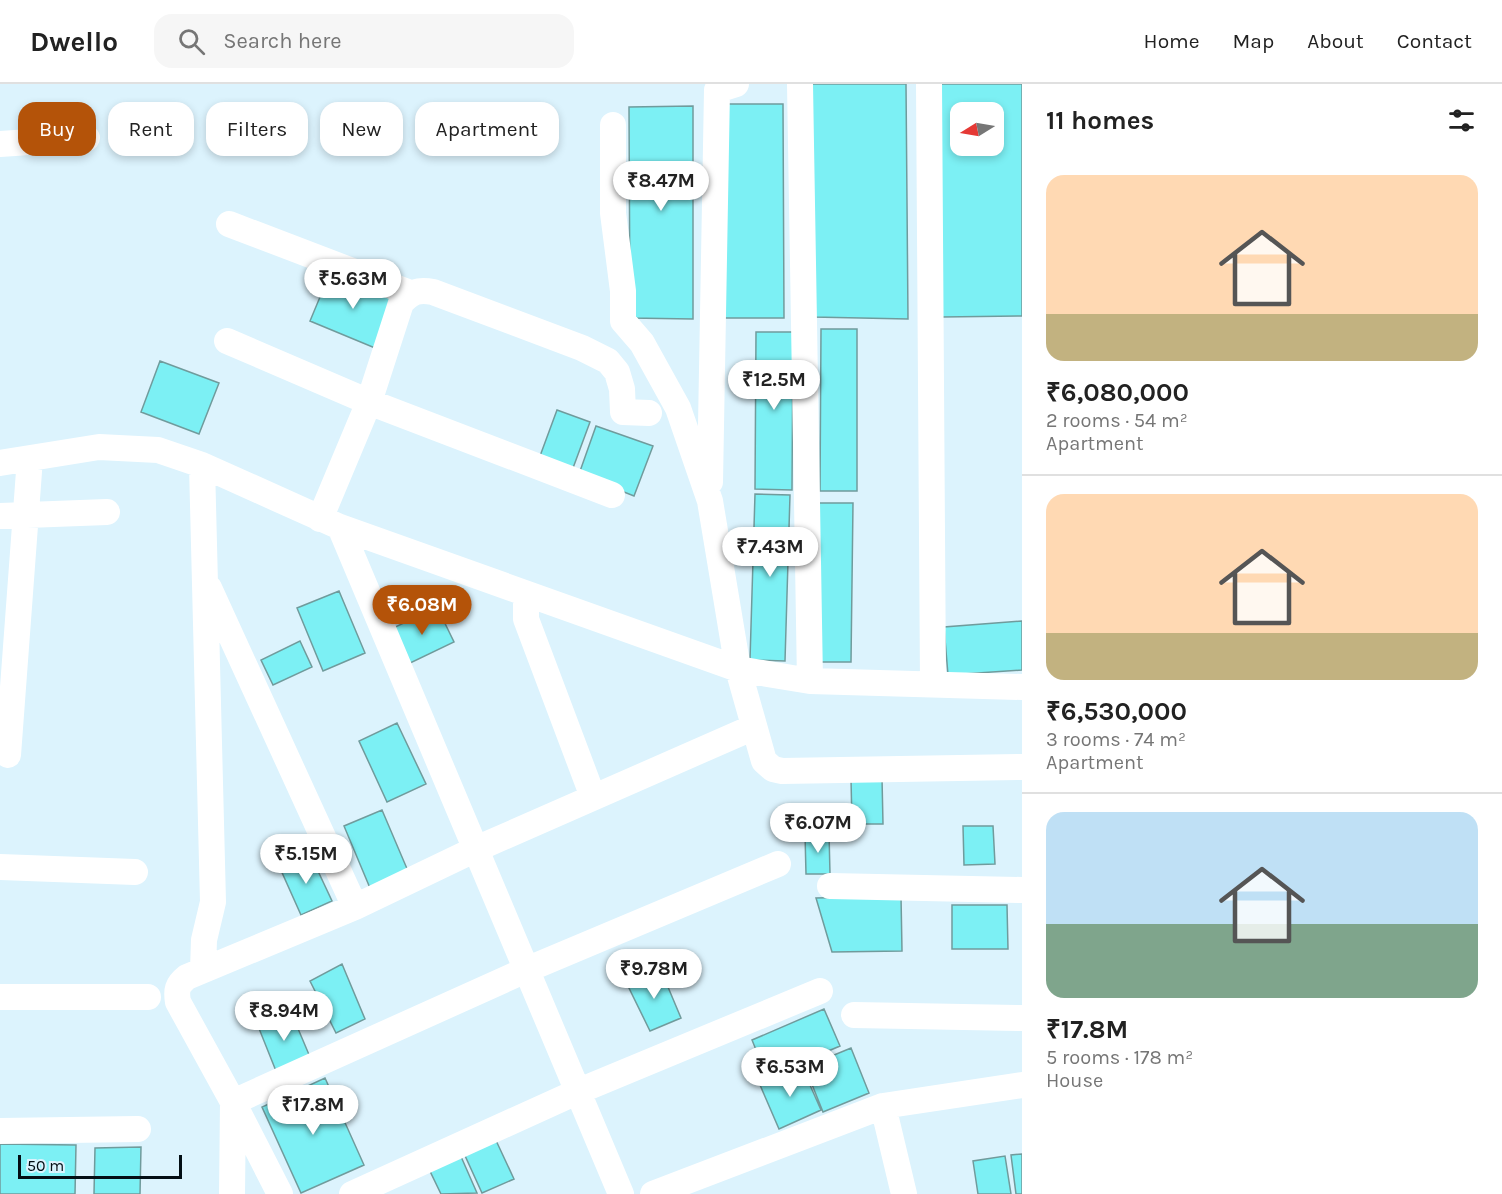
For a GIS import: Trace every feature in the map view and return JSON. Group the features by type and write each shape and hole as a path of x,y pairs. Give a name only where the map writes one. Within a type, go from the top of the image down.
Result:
{"street":[{"path":"710,501 717,90 736,84"},
{"path":"800,84 810,681"},
{"path":"929,84 933,684"},
{"path":"613,125 613,213 623,291 623,321 642,343 678,408 710,501 738,669 764,761 773,769 782,771 1022,768"},
{"path":"0,144 18,143"},
{"path":"229,224 410,293"},
{"path":"621,1194 476,849 330,523 401,303 410,293 422,290 433,292 582,348 608,361 617,372 622,390 623,412 650,413"},
{"path":"227,341 369,402 612,495"},
{"path":"0,463 99,447 158,450 202,465 330,523 738,669 810,681 1022,687"},
{"path":"8,756 30,458"},
{"path":"202,465 213,902 204,940 203,970"},
{"path":"0,516 107,512"},
{"path":"204,577 356,907"},
{"path":"529,595 526,619 593,798"},
{"path":"280,1194 178,1002 176,990 180,983 187,977 356,907 476,849 754,727"},
{"path":"233,1102 526,970 778,864"},
{"path":"0,867 135,873"},
{"path":"830,886 1022,890"},
{"path":"352,1194 579,1090 820,990"},
{"path":"0,997 148,997"},
{"path":"854,1015 1022,1018"},
{"path":"653,1194 883,1106 1022,1085"},
{"path":"232,1194 233,1102"},
{"path":"883,1106 904,1194"},
{"path":"0,1131 138,1129"}],"building":[{"path":"812,84 906,84 908,319 813,317"},
{"path":"937,84 1022,84 1022,316 942,317"},
{"path":"719,104 783,104 784,318 719,318"},
{"path":"693,106 693,319 630,318 629,107"},
{"path":"330,273 395,299 375,348 310,321"},
{"path":"821,329 857,329 857,491 820,491"},
{"path":"756,332 793,332 792,490 755,489"},
{"path":"160,361 219,383 199,434 141,412"},
{"path":"557,410 590,422 573,468 540,456"},
{"path":"596,426 653,446 634,496 579,474"},
{"path":"755,494 790,495 785,661 750,660"},
{"path":"819,503 853,503 851,662 816,662"},
{"path":"339,591 365,653 323,671 297,608"},
{"path":"437,607 454,642 406,665 389,630"},
{"path":"1022,621 1022,670 948,675 944,627"},
{"path":"300,641 312,667 273,685 261,660"},
{"path":"397,723 426,784 387,802 359,741"},
{"path":"882,778 883,824 852,824 851,779"},
{"path":"382,810 408,871 370,888 344,826"},
{"path":"963,826 993,826 995,864 964,865"},
{"path":"829,833 830,874 806,874 805,834"},
{"path":"310,854 332,901 301,915 280,868"},
{"path":"901,896 902,951 832,952 816,898"},
{"path":"952,905 1007,905 1008,949 952,949"},
{"path":"342,964 365,1019 336,1033 310,981"},
{"path":"660,968 681,1018 650,1031 627,984"},
{"path":"824,1009 840,1046 767,1077 752,1040"},
{"path":"291,1012 310,1057 276,1071 258,1026"},
{"path":"851,1048 869,1093 823,1112 805,1067"},
{"path":"802,1067 821,1110 779,1129 760,1085"},
{"path":"325,1078 364,1165 301,1193 262,1107"},
{"path":"493,1134 514,1179 482,1193 462,1149"},
{"path":"0,1144 76,1145 75,1194 0,1194"},
{"path":"141,1147 140,1194 94,1194 95,1148"},
{"path":"459,1152 477,1193 441,1194 428,1167"},
{"path":"1022,1154 1022,1194 1016,1194 1011,1155"},
{"path":"1005,1156 1011,1194 978,1194 973,1161"}]}
